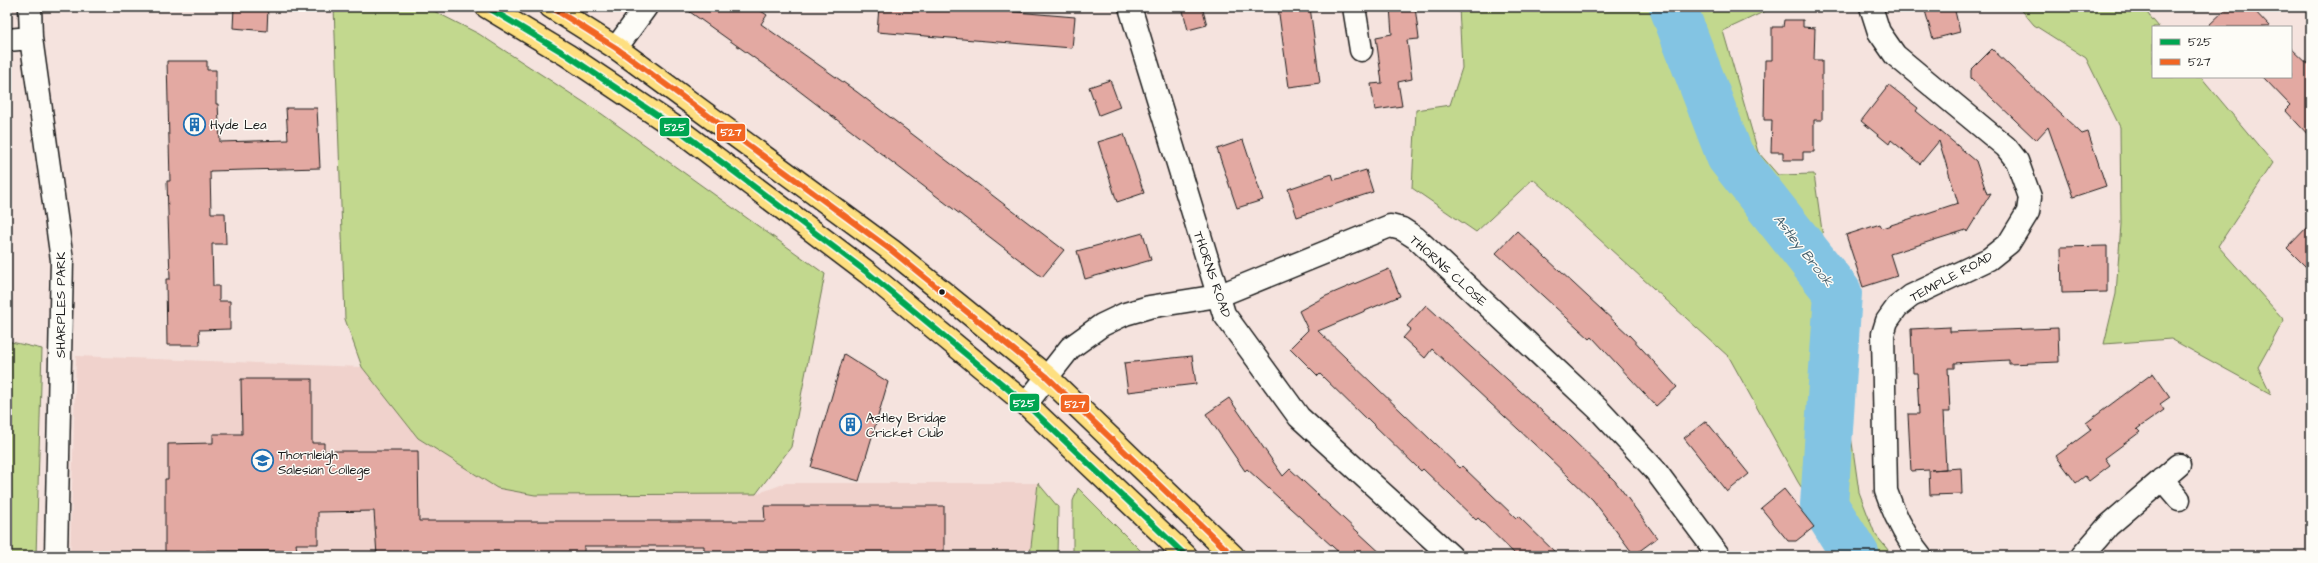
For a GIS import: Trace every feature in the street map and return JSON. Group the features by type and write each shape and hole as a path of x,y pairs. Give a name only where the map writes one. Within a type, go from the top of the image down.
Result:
{"highway":[{"path":"487,7 567,55 679,130 868,273 1026,404 1186,556"},
{"path":"551,7 616,48 892,250 1046,376 1232,556"}],"street":[{"name":"SHARPLES PARK","path":"30,7 32,38 62,260 56,556"},
{"path":"616,48 646,7"},
{"name":"THORNS ROAD","path":"1130,7 1218,296 1228,321 1299,417 1451,556"},
{"path":"1354,7 1361,50"},
{"name":"TEMPLE ROAD","path":"1871,7 1879,32 1895,55 2006,147 2017,161 2025,179 2030,197 2028,212 2009,243 1990,259 1906,300 1897,307 1887,321 1883,334 1886,491 1893,509 1913,546 1921,556"},
{"path":"7,40 32,38"},
{"name":"THORNS CLOSE","path":"1026,404 1046,376 1070,348 1102,325 1125,314 1149,308 1218,296 1390,226 1402,229 1416,238 1598,409 1655,470 1719,556"},
{"path":"2082,556 2108,526 2179,465"},
{"path":"2162,479 2179,499"}],"shaded area":[{"name":"Thornleigh Salesian College","path":"76,356 362,367 419,438 756,494 786,483 1038,483 1030,556 70,556"}],"green space":[{"path":"334,7 426,7 479,34 602,114 825,274 791,447 756,494 535,495 497,488 418,438 362,367 345,319"},
{"path":"1459,7 1774,7 1723,31 1758,152 1778,175 1814,174 1859,492 1875,534 1893,556 1845,556 1798,482 1729,357 1533,179 1476,232 1412,188 1416,110 1450,105 1462,68"},
{"path":"2019,7 2142,7 2158,26 2152,26 2152,78 2202,78 2273,163 2218,246 2284,320 2258,367 2271,394 2171,339 2104,344 2116,294 2121,224 2120,127 2086,58 2034,25"},
{"path":"7,341 42,349 36,556 7,556"},
{"path":"1038,483 1058,507 1057,556 1030,556"},
{"path":"1078,488 1146,556 1073,556 1073,501"}],"building":[{"path":"234,7 268,7 267,31 233,28"},
{"path":"683,7 755,7 767,15 761,24 857,92 1064,250 1042,277 785,80"},
{"path":"879,7 956,7 1075,17 1072,48 877,32"},
{"path":"1182,7 1202,7 1207,25 1188,30"},
{"path":"1278,7 1310,7 1320,83 1289,87"},
{"path":"1390,7 1415,7 1419,39 1407,40 1412,79 1398,82 1402,106 1375,110 1371,84 1382,83 1376,37 1392,34"},
{"path":"1924,7 1954,7 1960,32 1933,39"},
{"path":"2228,7 2251,7 2269,26 2208,26"},
{"path":"1784,20 1803,20 1803,27 1815,28 1814,60 1822,60 1822,120 1814,120 1814,152 1803,152 1803,160 1783,160 1783,152 1771,152 1772,120 1764,120 1765,60 1772,60 1772,27 1783,27"},
{"path":"1992,49 2082,134 2088,132 2106,186 2073,197 2048,127 2036,140 1971,78 1971,70"},
{"path":"2292,49 2311,67 2311,138 2285,110 2290,105 2264,78 2292,78"},
{"path":"167,61 207,61 207,70 216,70 216,104 218,104 220,142 288,140 286,108 317,108 320,168 210,171 211,213 225,213 226,244 212,244 213,286 219,286 219,301 230,301 230,329 199,330 200,345 167,345 166,279 170,279 167,181 170,181"},
{"path":"1110,80 1120,107 1099,115 1089,87"},
{"path":"1889,85 1918,108 1916,111 1976,161 1987,194 1991,193 1967,232 1966,230 1890,254 1897,276 1863,287 1846,235 1880,224 1882,228 1958,203 1939,141 1920,164 1891,140 1889,144 1861,121"},
{"path":"1124,134 1144,193 1117,202 1098,142"},
{"path":"1243,140 1263,200 1237,208 1217,149"},
{"path":"1366,170 1373,192 1297,217 1288,189 1332,174 1334,180"},
{"path":"2311,223 2311,272 2287,248"},
{"path":"1517,231 1630,336 1677,387 1656,406 1592,337 1590,339 1496,253"},
{"path":"1143,233 1151,260 1085,279 1077,251"},
{"path":"2107,246 2107,292 2062,293 2061,247"},
{"path":"1389,269 1400,296 1318,331 1460,468 1462,466 1516,518 1518,516 1559,556 1517,556 1478,518 1476,520 1423,469 1421,471 1368,419 1367,420 1320,374 1318,376 1290,348 1308,330 1299,311 1326,296"},
{"path":"1426,305 1566,433 1615,481 1657,538 1634,555 1593,500 1547,456 1432,349 1425,358 1403,338 1411,329 1407,326"},
{"path":"1950,327 1950,332 2058,328 2059,362 2009,364 2009,360 1954,363 1954,368 1948,368 1950,412 1943,412 1946,469 1961,468 1962,494 1930,495 1929,470 1911,471 1908,414 1919,414 1917,373 1913,373 1911,329"},
{"name":"Astley Bridge Cricket Club","path":"844,354 888,382 859,481 811,467"},
{"path":"1192,356 1196,384 1128,392 1124,363"},
{"path":"2153,373 2170,397 2160,404 2164,410 2137,429 2140,432 2105,458 2110,465 2089,481 2085,476 2076,483 2056,456 2091,430 2086,423"},
{"path":"241,379 312,379 312,443 324,443 324,451 418,451 419,521 765,521 764,506 944,506 944,556 704,556 704,546 584,546 584,556 377,556 374,511 318,512 318,544 296,544 297,551 206,551 206,556 165,556 165,479 168,479 168,444 213,443 213,434 242,434"},
{"path":"1229,398 1283,476 1290,469 1384,556 1343,556 1247,469 1245,471 1206,414"},
{"path":"1706,421 1749,474 1727,492 1684,438"},
{"path":"1784,489 1814,527 1796,541 1788,541 1761,508"}],"waterway":[{"name":"Astley Brook","path":"1673,7 1730,156 1838,293 1824,505 1856,556"}],"transit line":[{"name":"525","path":"487,7 567,55 679,130 868,273 1026,404 1186,556"},
{"name":"527","path":"551,7 616,48 891,250 1046,376 1233,556"}],"place":[{"name":"Hyde Lea","path":"194,124"},
{"name":"Astley Bridge Cricket Club","path":"850,424"},
{"name":"Thornleigh Salesian College","path":"263,461"}]}
